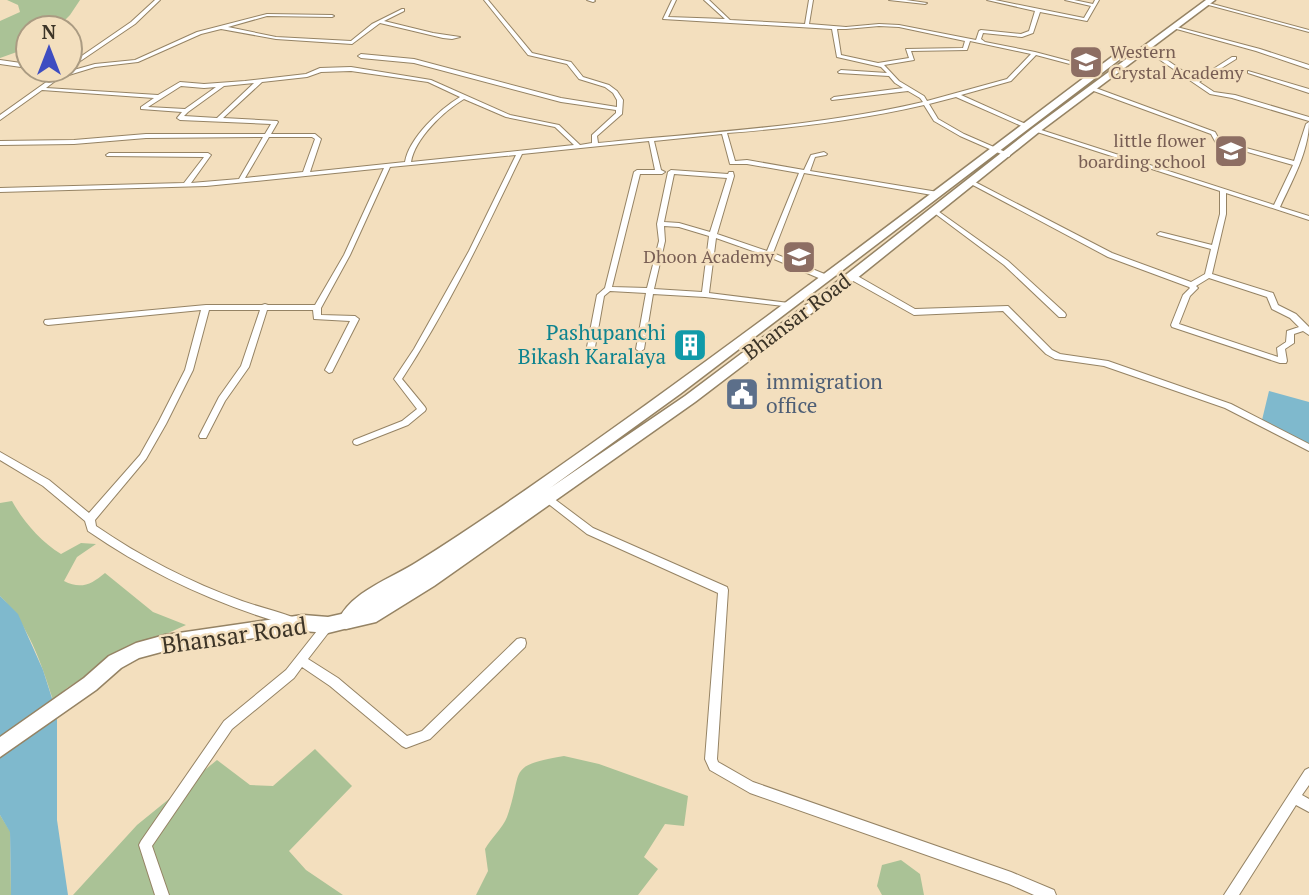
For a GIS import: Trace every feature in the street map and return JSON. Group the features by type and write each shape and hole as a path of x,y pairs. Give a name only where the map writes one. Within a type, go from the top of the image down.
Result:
{"main road":[{"name":"Bhansar Road","path":"1031,128 1093,89 1205,1"},
{"name":"Bhansar Road","path":"0,748 90,684 115,662 136,652 165,643 303,624 328,625 346,621 549,499 690,399 973,183 1002,153 1100,70 1205,1"},
{"name":"Bhansar Road","path":"366,610 675,391 938,194 1002,153"}],"street":[{"path":"84,56 133,23 158,0"},
{"path":"485,0 530,54 569,63 581,78 607,86 620,100 619,114 594,136 595,145"},
{"path":"674,0 666,18 834,27 900,26 1035,53 1100,70"},
{"path":"706,0 729,21"},
{"path":"807,25 811,0"},
{"path":"891,0 925,4"},
{"path":"989,0 1085,20 1095,3 1067,0"},
{"path":"1205,1 1309,31"},
{"path":"219,27 276,38 352,43 380,22 402,10"},
{"path":"990,44 978,40 981,31 1022,36 1031,32 1038,10"},
{"path":"84,69 136,61 178,41 267,15 332,16"},
{"path":"380,22 450,39 458,37"},
{"path":"834,27 839,56 880,64 912,59 908,50 965,49 968,39"},
{"path":"1175,27 1309,67"},
{"path":"1146,48 1220,96 1233,96 1309,119"},
{"path":"0,190 186,185 766,130 879,114 1009,80 1035,53"},
{"path":"362,56 414,61 561,100 618,109"},
{"path":"1196,82 1234,58"},
{"path":"880,64 889,75 927,103 928,111 936,120 1002,153"},
{"path":"186,111 143,108 180,84 223,85 307,75 320,70 351,69 429,81 521,120 556,126 578,146"},
{"path":"841,72 889,75"},
{"path":"1250,72 1309,91"},
{"path":"219,119 260,81"},
{"path":"0,118 48,84"},
{"path":"223,85 180,118 275,122 241,180"},
{"path":"42,89 159,97"},
{"path":"834,99 908,89"},
{"path":"1093,89 1213,134 1218,142 1296,164"},
{"path":"956,95 1031,128 1309,218"},
{"path":"408,164 409,152 432,123 456,100 463,97"},
{"path":"1276,208 1307,140 1309,124"},
{"path":"705,295 713,236 731,176 732,163 724,132"},
{"path":"0,143 74,142 146,136 317,136 306,174"},
{"path":"651,139 658,172"},
{"path":"357,442 405,423 422,409 398,379 472,251 520,152"},
{"path":"769,254 804,172 813,156 824,154"},
{"path":"109,155 208,155 186,185"},
{"path":"732,163 747,162 938,194"},
{"path":"329,370 355,319 317,317 317,308 347,255 388,166"},
{"path":"640,349 662,241 660,224 671,172"},
{"path":"591,346 601,295 608,289 637,173 731,176"},
{"path":"973,183 1110,255 1192,285"},
{"path":"1192,285 1208,275 1223,214 1223,191"},
{"path":"935,211 1006,263 1062,315"},
{"path":"660,224 679,225 769,254 824,277"},
{"path":"1160,234 1215,248"},
{"path":"1208,275 1270,295 1275,307 1293,316 1306,330"},
{"path":"850,276 914,312 1005,308 1049,352 1058,357 1105,363 1228,406 1309,448"},
{"path":"1192,285 1194,288 1186,295 1175,325 1283,361 1281,348 1290,343 1290,333 1306,330"},
{"path":"608,289 705,295 789,305"},
{"path":"203,436 222,399 244,367 265,306"},
{"path":"48,322 206,307 317,308"},
{"path":"90,519 143,457 163,422 190,370 206,307"},
{"path":"0,456 46,483 90,519 91,528 114,545 149,564 259,613 303,624"},
{"path":"549,499 590,531 723,590 710,759 714,766 750,788 1011,878 1049,895"},
{"path":"162,895 145,845 228,725 290,674 328,625"},
{"path":"301,660 334,682 406,741 426,735 521,643"},
{"path":"1231,895 1309,774"},
{"path":"1295,798 1309,806"}],"green space":[{"path":"7,0 80,0 71,14 16,14 20,12 18,5"},
{"path":"14,15 14,53 0,58 0,21"},
{"path":"12,501 33,530 61,554 81,543 96,544 77,557 64,581 81,585 96,580 105,573 153,612 186,625 113,658 53,700 26,631 0,596 0,503"},
{"path":"315,749 352,786 289,851 306,870 343,895 73,895 137,825 217,760 250,785 273,786"},
{"path":"564,756 599,764 688,796 684,826 665,824 644,857 658,869 638,895 476,895 488,871 485,849 505,821 520,773 533,763"},
{"path":"0,815 10,831 11,895 0,895"},
{"path":"901,860 920,874 924,895 882,895 877,886 882,865"}],"water":[{"path":"1269,391 1309,402 1309,444 1262,420"},
{"path":"0,596 18,614 43,670 57,714 57,820 68,895 11,895 10,832 0,815"}],"building":[{"path":"1228,141 1237,144 1240,151 1230,149"},
{"path":"680,331 705,338 701,346 676,339"}],"place":[{"name":"Western Crystal Academy","path":"1086,62"},
{"name":"little flower boarding school","path":"1231,151"},
{"name":"Dhoon Academy","path":"799,257"},
{"name":"Pashupanchi Bikash Karalaya","path":"690,345"},
{"name":"immigration office","path":"742,394"}]}
